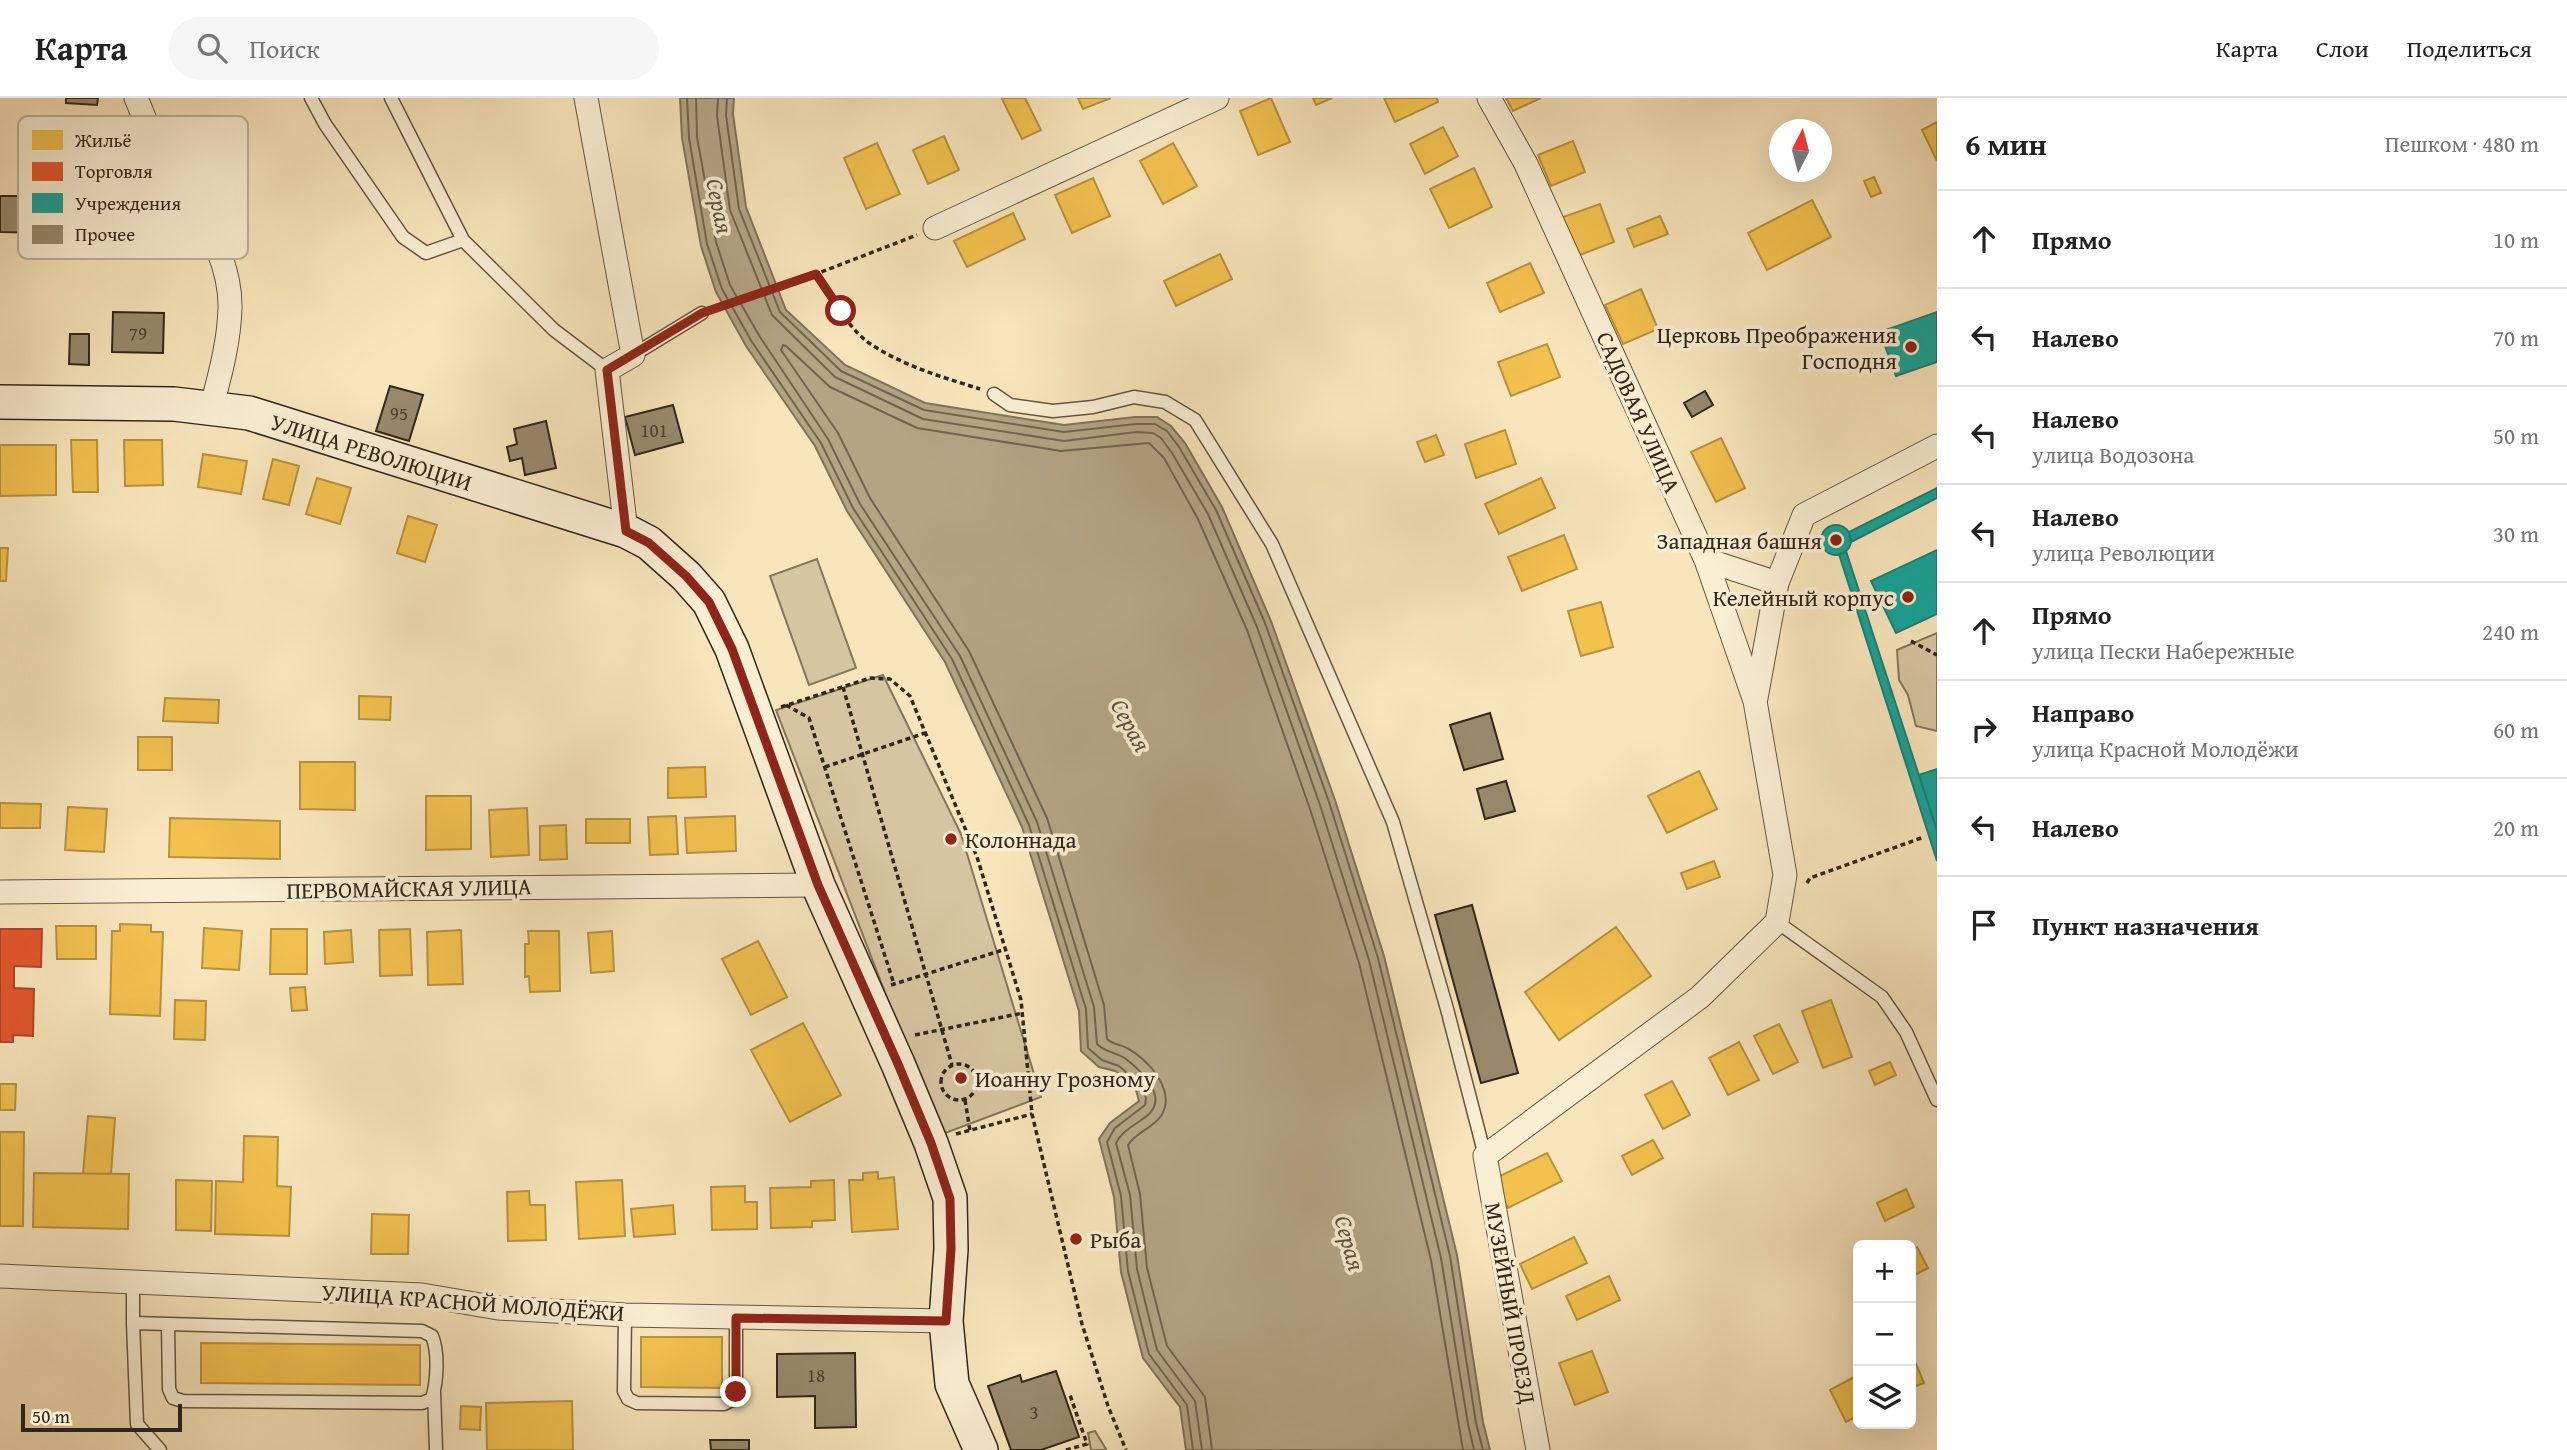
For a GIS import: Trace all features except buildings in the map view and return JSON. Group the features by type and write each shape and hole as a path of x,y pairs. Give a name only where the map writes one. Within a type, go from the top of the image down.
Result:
{"main road":[{"name":"УЛИЦА РЕВОЛЮЦИИ","path":"0,402 174,404 249,413 626,531 649,543 686,576 709,602 732,649 771,710 818,885 898,1064 931,1143 950,1199 951,1249 946,1321 952,1384 981,1450"}],"street":[{"path":"136,98 144,116"},
{"path":"586,98 633,355 607,370 626,531"},
{"path":"935,228 1217,98"},
{"name":"САДОВАЯ УЛИЦА","path":"1489,98 1526,164 1706,560 1755,701 1785,875 1777,922"},
{"path":"211,409 227,348 230,305 220,259"},
{"path":"1755,701 1777,583 1804,515 1937,446"},
{"path":"1706,560 1777,583"},
{"name":"ПЕРВОМАЙСКАЯ УЛИЦА","path":"0,892 818,885"},
{"path":"1485,1156 1700,997 1777,922"},
{"name":"МУЗЕЙНЫЙ ПРОЕЗД","path":"1485,1156 1538,1450"},
{"name":"УЛИЦА КРАСНОЙ МОЛОДЁЖИ","path":"0,1276 422,1294 498,1308 625,1315 946,1321"}],"lane":[{"path":"312,98 325,124 403,237 426,253 464,240"},
{"path":"391,98 464,240 554,330 607,370"},
{"path":"633,355 702,313"},
{"path":"994,394 1010,405 1053,411 1093,407 1134,397 1165,402 1195,420 1272,544 1393,822 1447,1009 1485,1156"},
{"path":"1777,922 1882,997 1906,1032 1937,1100"},
{"path":"133,1282 137,1424 160,1450"},
{"path":"625,1315 624,1391 628,1399 637,1403 724,1404 732,1400 736,1392 736,1318"},
{"path":"133,1324 422,1331 432,1336 436,1346 436,1450"},
{"path":"168,1324 169,1389 173,1398 183,1401 422,1403 432,1399 434,1391"}],"path":[{"path":"702,313 816,274 935,228"},
{"path":"816,274 841,311 867,342 919,370 994,394"},
{"path":"1910,641 1937,654"},
{"path":"771,710 870,678 890,679 910,696 977,857 1021,1000 1032,1114 1082,1324 1108,1406 1126,1450"},
{"path":"843,687 953,1065"},
{"path":"771,710 809,718 894,984"},
{"path":"825,767 925,733"},
{"path":"1810,878 1924,837"},
{"path":"883,987 1006,949"},
{"path":"907,1037 1023,1013"},
{"path":"953,1065 967,1065 977,1076 976,1091 965,1100 947,1096 942,1088 941,1079 945,1070 953,1065"},
{"path":"965,1100 970,1131"},
{"path":"948,1136 1032,1114"},
{"path":"1066,1450 1087,1444 1070,1395"}],"shaded area":[{"path":"817,559 856,668 809,685 770,576"},
{"path":"1937,633 1937,731 1916,726 1908,695 1899,680 1897,650"},
{"path":"883,675 961,834 1041,1097 940,1135 776,710"},
{"path":"1095,1431 1106,1450 1091,1450 1088,1433"}],"water":[{"name":"Серая","path":"680,98 734,98 733,114 746,207 786,310 845,365 925,403 1064,425 1157,417 1171,426 1185,443 1222,507 1271,621 1335,800 1384,956 1457,1255 1483,1422 1490,1450 1186,1450 1180,1407 1143,1358 1121,1272 1114,1197 1099,1139 1110,1123 1139,1101 1136,1090 1115,1071 1099,1067 1081,1051 1079,1011 1022,827 945,662 847,511 815,446 746,346 716,292 701,246 682,138"}],"place":[{"name":"Церковь Преображения Господня","path":"1911,347"},
{"name":"Западная башня","path":"1836,540"},
{"name":"Келейный корпус","path":"1908,597"},
{"name":"Колоннада","path":"951,839"},
{"name":"Иоанну Грозному","path":"961,1078"},
{"name":"Рыба","path":"1076,1239"}],"route":[{"path":"736,1392 736,1318 946,1321 951,1249 950,1199 931,1143 898,1064 818,885 732,649 709,602 686,576 649,543 626,531 607,370 702,313 816,274 841,311"}]}
